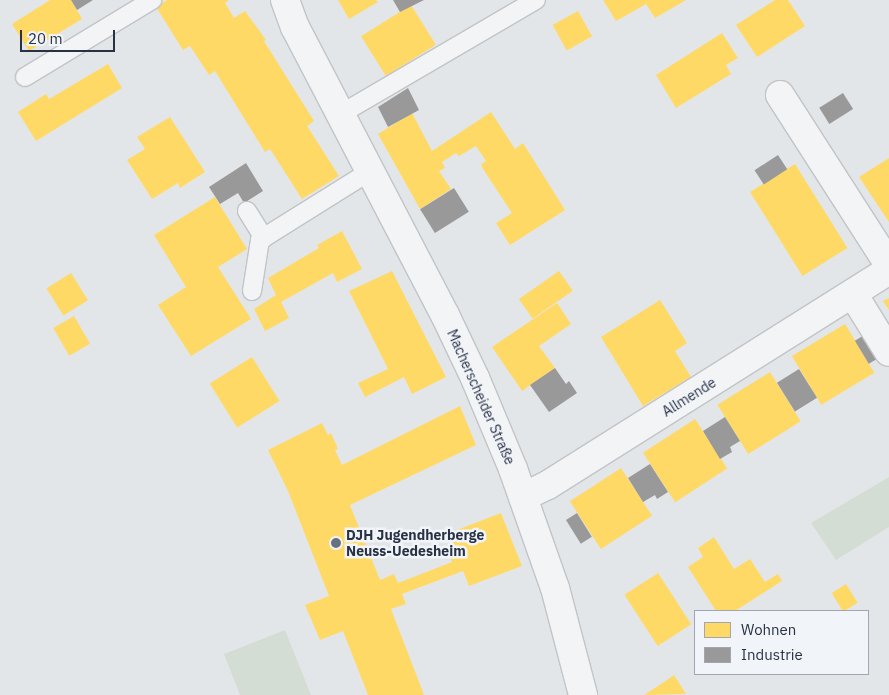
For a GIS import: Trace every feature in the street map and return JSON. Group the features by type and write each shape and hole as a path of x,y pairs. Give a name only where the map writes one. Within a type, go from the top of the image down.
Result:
{"street":[{"name":"Macherscheider Straße","path":"286,0 295,27 466,360 524,497 555,588 583,695"},
{"path":"780,95 889,265"},
{"name":"Allmende","path":"524,497 548,485 889,270"},
{"path":"853,294 889,352"}],"lane":[{"path":"25,77 152,0"},
{"path":"339,114 536,0"},
{"path":"252,291 260,240 370,172"},
{"path":"247,211 264,238"}],"shaded area":[{"path":"889,477 889,527 836,560 811,523"},
{"path":"285,630 311,695 240,695 224,654"}],"building: Wohnen":[{"path":"50,0 71,0 82,19 29,51 12,24"},
{"path":"167,0 229,0 225,3 234,18 245,11 266,40 264,41 314,121 307,126 339,176 302,199 270,149 265,152 215,71 209,75 190,46 183,50 156,7"},
{"path":"338,0 376,0 378,2 349,19"},
{"path":"603,0 686,0 655,18 646,4 616,21"},
{"path":"775,0 788,0 805,26 757,57 736,25"},
{"path":"411,5 436,45 386,76 361,36"},
{"path":"578,11 592,36 567,50 553,25"},
{"path":"722,33 738,58 726,65 731,74 676,108 656,75"},
{"path":"108,64 122,88 36,141 18,112 46,94 49,99"},
{"path":"491,112 515,149 523,143 565,210 510,245 496,223 512,213 483,169 481,164 486,161 476,146 459,156 456,153 442,162 445,168 439,171 451,189 420,209 378,134 412,113 432,151"},
{"path":"170,117 205,172 180,188 178,183 152,199 127,160 145,149 137,137"},
{"path":"889,158 889,222 859,177"},
{"path":"795,164 847,248 803,276 750,192"},
{"path":"215,197 247,249 218,267 251,319 191,356 158,305 186,287 154,235"},
{"path":"342,231 362,269 337,282 333,273 281,302 289,318 265,331 254,309 276,295 268,278 319,248 317,245"},
{"path":"392,271 446,377 412,394 404,377 365,397 358,383 388,369 349,291"},
{"path":"559,271 573,291 533,319 519,299"},
{"path":"71,273 88,300 63,316 46,288"},
{"path":"889,298 889,310 883,301"},
{"path":"660,300 687,343 675,351 691,377 643,406 601,337"},
{"path":"557,303 571,324 539,346 555,368 522,391 492,347"},
{"path":"74,316 90,344 69,356 53,328"},
{"path":"845,324 874,373 821,405 792,356"},
{"path":"252,357 280,401 237,428 210,383"},
{"path":"770,372 801,421 748,454 717,405"},
{"name":"DJH Jugendherberge Neuss-Uedesheim","path":"460,406 476,445 350,505 380,580 394,574 398,583 452,562 450,557 457,554 449,533 501,513 522,566 469,586 463,571 402,594 406,604 391,609 424,695 368,695 343,631 320,640 305,605 329,596 288,491 268,450 322,423 328,435 331,433 338,449 335,450 342,465"},
{"path":"695,419 727,468 675,502 643,453"},
{"path":"621,468 652,516 601,549 570,501"},
{"path":"714,537 734,569 750,559 765,582 778,574 782,581 737,610 715,610 688,567 703,557 698,548"},
{"path":"658,573 691,624 658,646 624,595"},
{"path":"846,584 858,603 846,610 842,610 832,593"},
{"path":"674,675 686,694 644,695 664,682"}],"building: Industrie":[{"path":"71,0 93,0 77,10"},
{"path":"393,0 424,0 400,12"},
{"path":"408,88 419,110 388,127 378,107"},
{"path":"843,93 853,109 829,124 819,108"},
{"path":"778,155 787,169 764,185 755,170"},
{"path":"246,163 263,191 244,203 238,193 220,204 209,187"},
{"path":"454,188 469,212 435,233 420,209"},
{"path":"866,334 880,357 869,364 855,341"},
{"path":"555,368 566,384 569,381 577,393 549,412 530,385"},
{"path":"799,369 817,398 795,412 777,383"},
{"path":"725,417 740,441 730,447 732,452 720,459 703,431"},
{"path":"650,464 668,492 657,499 655,495 643,502 628,478"},
{"path":"577,513 592,537 581,544 566,520"}],"place":[{"name":"DJH Jugendherberge Neuss-Uedesheim","path":"336,543"}]}
